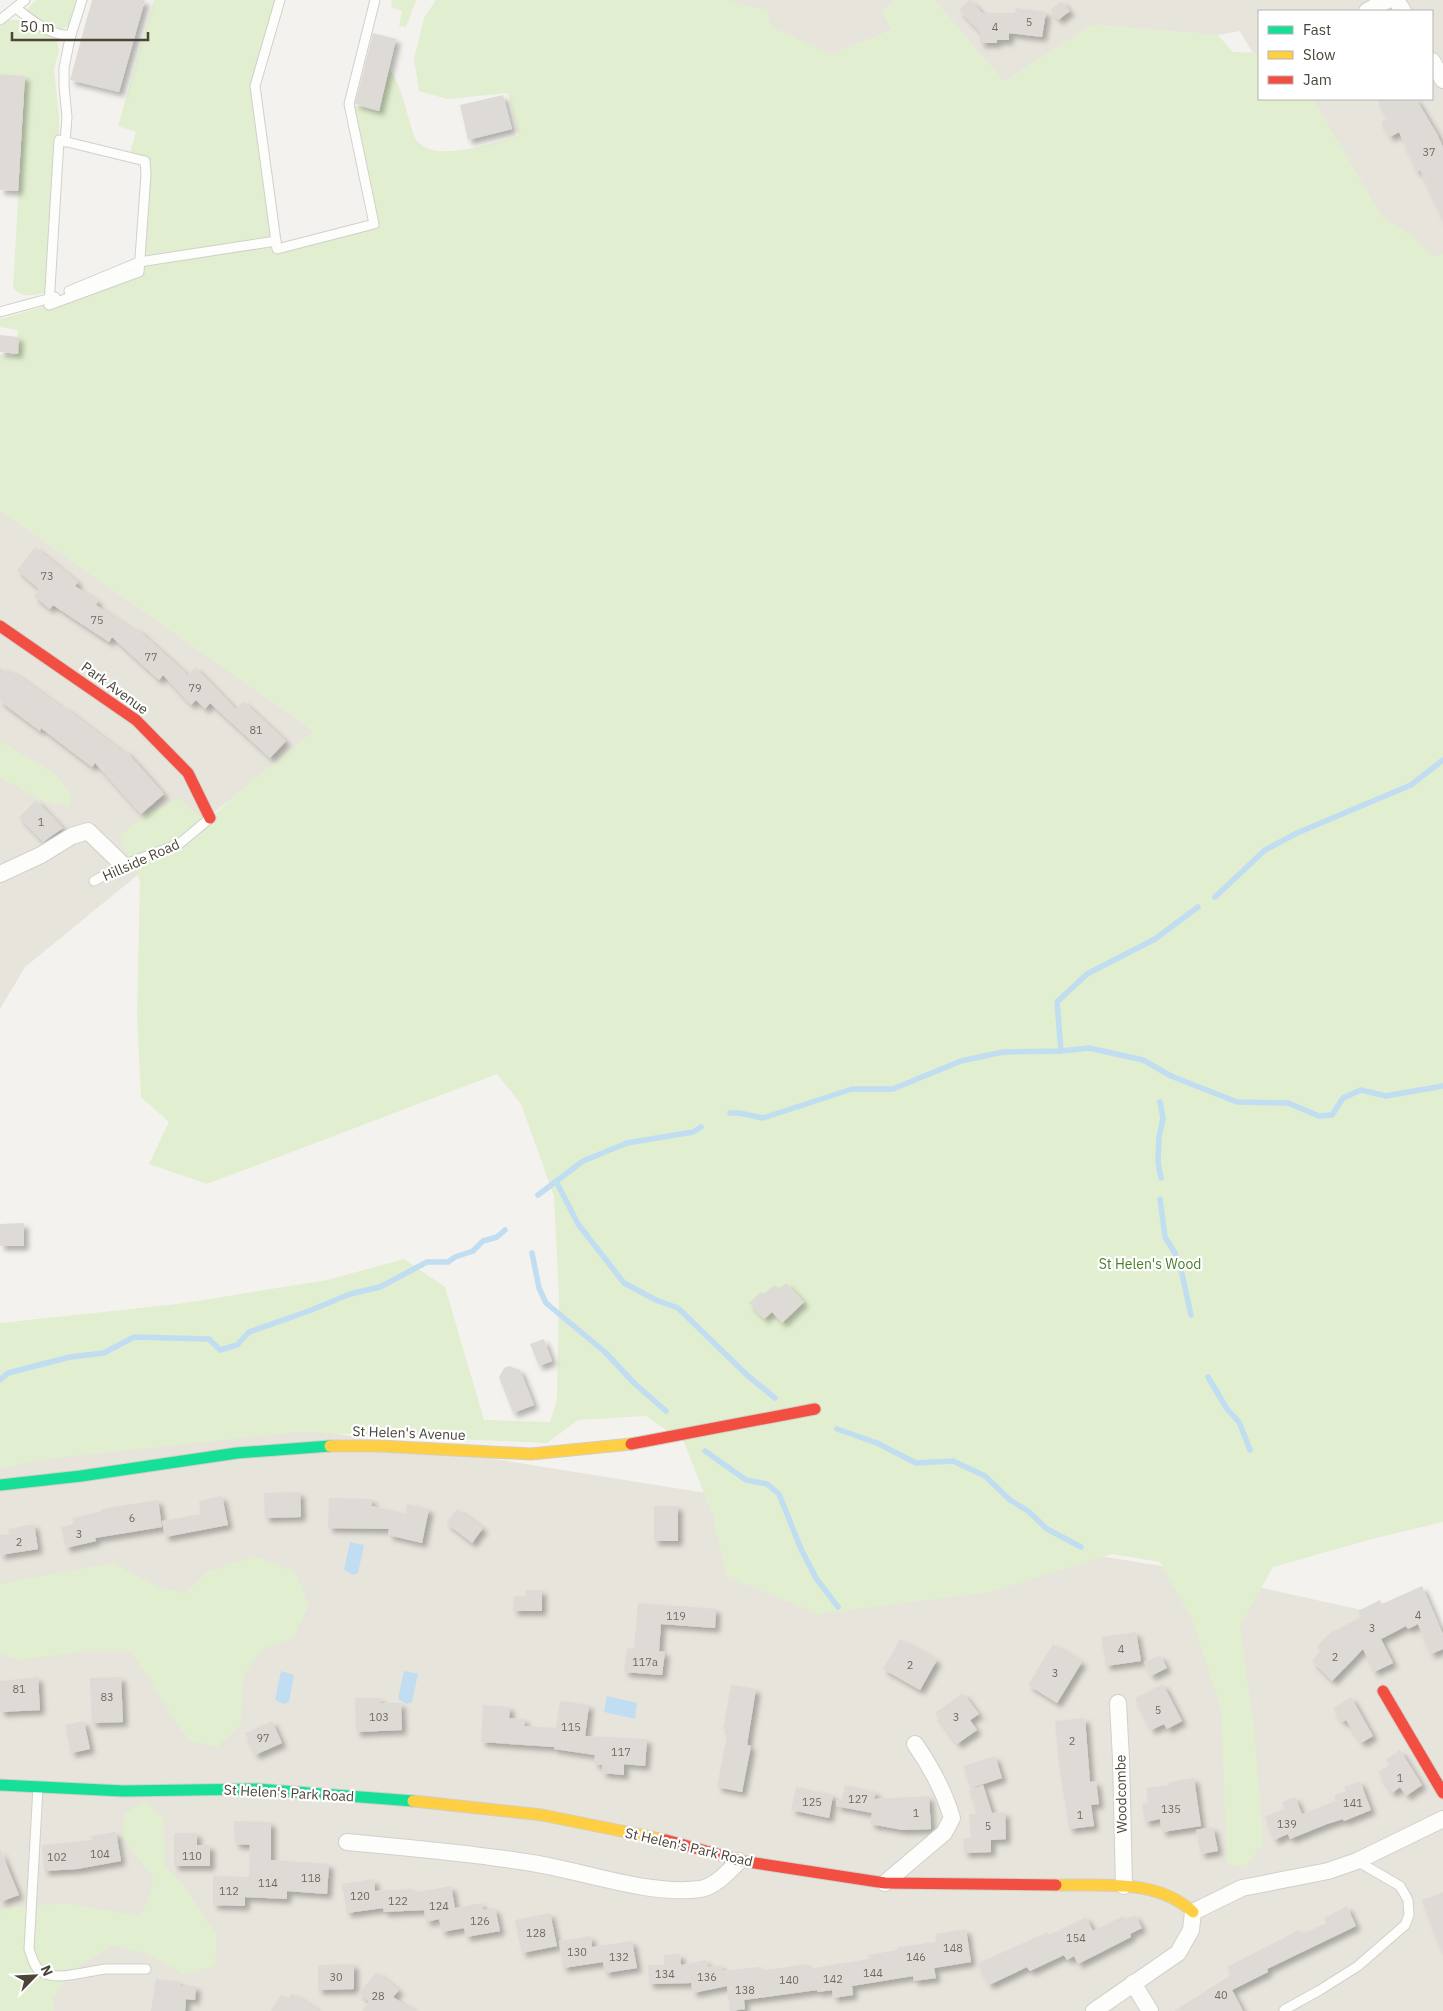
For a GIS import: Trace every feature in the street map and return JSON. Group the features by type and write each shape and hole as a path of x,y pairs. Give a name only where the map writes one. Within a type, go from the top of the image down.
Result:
{"street":[{"path":"1369,10 1388,0"},
{"path":"1433,63 1443,80"},
{"name":"Park Avenue","path":"0,626 136,720 188,773 210,818"},
{"path":"0,874 41,855 72,836 88,831 123,865"},
{"name":"St Helen's Avenue","path":"0,1485 81,1476 237,1453 332,1446 541,1453 629,1444 815,1409"},
{"path":"1383,1691 1443,1792"},
{"name":"Woodcombe","path":"1118,1703 1124,1886"},
{"path":"885,1883 944,1833 952,1818 948,1804 930,1765 915,1744"},
{"name":"St Helen's Park Road","path":"0,1785 123,1791 257,1789 405,1800 542,1816 655,1837 739,1860 885,1883 1124,1886 1156,1889 1180,1899 1193,1912"},
{"path":"1094,2011 1178,1953 1191,1930 1193,1912 1242,1888 1328,1871 1356,1861 1443,1819"},
{"path":"347,1842 442,1851 533,1863 669,1890 702,1889 721,1878 739,1860"},
{"path":"1133,1983 1150,2011"}],"lane":[{"path":"0,20 25,0"},
{"path":"66,142 67,117 64,68 71,35 82,0"},
{"path":"280,0 255,86 277,248 374,224 349,104 375,0"},
{"path":"16,8 32,22 62,36 71,35"},
{"path":"59,140 66,142 146,161 138,272 49,305 59,140"},
{"path":"139,262 276,240"},
{"path":"0,312 50,299"},
{"name":"Hillside Road","path":"94,881 123,865 179,844 210,818"},
{"path":"38,1787 29,1949 33,1962 40,1972 48,1975 78,1974 106,1969 146,1969"},
{"path":"1284,2010 1358,1966 1405,1925 1409,1915 1408,1900 1400,1886 1356,1861"}],"shaded area":[{"path":"713,0 896,0 882,12 893,30 831,54 756,32"},
{"path":"934,0 1443,0 1443,260 1376,267 1281,100 1433,100 1433,10 1258,10 1258,62 1240,31 1218,35 1092,25 1004,82"},
{"path":"0,510 314,731 25,967 0,1009"},
{"path":"294,1427 1168,1567 1443,1628 1443,2011 0,2011 0,1463"}],"green space":[{"path":"37,0 78,0 70,23 61,29 49,26 28,13 28,8"},
{"name":"St Helen's Wood","path":"154,0 280,0 255,86 277,248 374,224 349,104 379,111 389,68 400,91 413,133 420,144 431,150 461,150 519,136 508,93 447,99 419,91 414,59 424,18 436,0 729,0 767,10 771,27 831,54 893,30 882,12 896,0 934,0 1004,82 1092,25 1218,35 1233,52 1258,53 1258,100 1314,100 1383,218 1412,236 1432,256 1443,254 1443,1522 1372,1539 1273,1567 1240,1626 1255,1737 1263,1843 1245,1867 1227,1864 1221,1709 1192,1619 1160,1562 1112,1554 990,1592 817,1614 726,1576 713,1516 684,1442 646,1416 578,1420 547,1443 298,1432 38,1460 0,1469 0,1323 178,1304 327,1280 404,1259 445,1287 484,1420 550,1422 557,1400 559,1299 554,1196 521,1104 497,1074 207,1184 149,1164 169,1122 141,1097 137,1016 140,880 119,836 147,813 178,798 207,822 236,794 314,731 0,510 0,355 15,356 18,330 0,327 0,319 49,305 138,272 145,162 129,157 136,132 118,126"},
{"path":"392,0 416,0 406,27 399,26 402,11 391,7"},
{"path":"9,20 21,20 50,35 57,41 59,50 54,70 59,117 59,140 50,292 30,295 21,294 13,288 25,76 0,74 0,26"},
{"path":"0,741 56,774 72,796 69,805 45,802 0,778"},
{"path":"254,1556 295,1572 309,1605 293,1638 260,1650 243,1677 241,1724 217,1747 188,1740 131,1651 88,1651 20,1660 0,1654 0,1584 112,1563 160,1588 185,1593 207,1572"},
{"path":"145,1802 163,1818 165,1866 186,1888 217,1936 215,1966 184,1974 147,1954 114,1945 76,1968 52,1999 55,2011 0,2011 0,1914 4,1908 65,1903 139,1916 149,1899 153,1877 123,1839 124,1814"}],"water":[{"path":"350,1542 364,1545 358,1573 353,1575 344,1570"},
{"path":"281,1671 294,1675 289,1702 283,1704 275,1700"},
{"path":"404,1671 418,1674 412,1702 407,1704 398,1699"},
{"path":"607,1696 637,1703 635,1719 604,1712"}],"building":[{"path":"92,0 145,0 119,92 70,80"},
{"path":"970,0 982,13 1015,13 1016,8 1046,12 1042,37 1009,33 1009,40 997,40 997,43 980,43 980,32 959,10"},
{"path":"1061,1 1070,11 1058,20 1050,10"},
{"path":"373,33 396,39 379,111 355,104"},
{"path":"0,74 25,76 18,191 0,190"},
{"path":"503,95 512,129 468,140 460,105"},
{"path":"1378,100 1417,100 1437,134 1443,147 1443,220 1420,170 1417,172 1399,132 1390,137 1381,122 1388,118"},
{"path":"0,335 19,337 18,354 0,352"},
{"path":"35,547 78,582 75,586 98,601 96,605 134,630 136,628 188,675 195,667 236,709 243,701 286,741 270,758 210,703 205,709 196,700 191,705 163,675 159,680 112,637 109,642 53,605 50,609 34,596 39,589 17,570"},
{"path":"0,667 8,673 10,670 64,707 123,752 125,750 164,794 141,814 95,763 92,767 41,728 40,731 0,701"},
{"path":"36,800 63,828 43,842 19,817"},
{"path":"24,1223 24,1246 0,1246 0,1224"},
{"path":"786,1283 804,1302 782,1323 772,1312 764,1319 749,1303 761,1292 764,1294 774,1285 779,1289"},
{"path":"544,1339 552,1361 539,1366 530,1344"},
{"path":"509,1366 520,1370 534,1405 513,1413 499,1377 504,1368"},
{"path":"300,1492 301,1517 265,1518 264,1493"},
{"path":"222,1496 228,1525 165,1537 162,1521 201,1514 199,1501"},
{"path":"329,1498 372,1499 372,1506 406,1514 407,1504 429,1509 422,1543 388,1535 389,1529 328,1528"},
{"path":"158,1500 162,1527 95,1538 96,1541 66,1548 61,1527 74,1524 72,1518 102,1511 101,1509"},
{"path":"654,1506 678,1506 678,1541 654,1541"},
{"path":"457,1509 483,1528 472,1543 446,1523"},
{"path":"34,1524 38,1549 0,1555 0,1535 9,1534 8,1529"},
{"path":"1422,1586 1443,1634 1443,1649 1431,1654 1418,1624 1408,1629 1406,1626 1381,1639 1393,1663 1374,1672 1363,1649 1332,1681 1312,1661 1321,1651 1317,1646 1330,1633 1361,1617 1358,1611 1380,1600 1382,1604"},
{"path":"526,1590 542,1590 542,1611 513,1611 514,1596 526,1596"},
{"path":"638,1603 716,1609 715,1628 661,1624 659,1651 665,1652 662,1675 624,1672 627,1648 634,1649"},
{"path":"1136,1632 1141,1661 1106,1666 1101,1637"},
{"path":"900,1639 937,1660 920,1690 883,1669"},
{"path":"1053,1644 1082,1662 1057,1703 1028,1685"},
{"path":"1160,1655 1167,1668 1151,1676 1144,1662"},
{"path":"38,1677 40,1710 0,1712 0,1681"},
{"path":"121,1677 123,1722 92,1723 90,1678"},
{"path":"1163,1684 1182,1721 1167,1729 1164,1724 1151,1730 1135,1698"},
{"path":"731,1685 756,1689 747,1745 751,1746 742,1792 717,1787 728,1730 723,1729"},
{"path":"963,1693 979,1714 970,1720 977,1730 957,1744 935,1713"},
{"path":"1351,1697 1373,1736 1361,1743 1346,1720 1342,1722 1333,1708"},
{"path":"355,1698 380,1698 381,1703 401,1703 402,1730 356,1732"},
{"path":"560,1701 589,1705 585,1736 647,1739 645,1766 624,1764 624,1775 602,1773 602,1765 594,1764 595,1755 554,1749 554,1747 481,1742 483,1705 510,1707 509,1718 525,1719 524,1726 556,1728"},
{"path":"1085,1718 1090,1782 1096,1781 1099,1804 1091,1805 1094,1826 1069,1829 1059,1764 1055,1721"},
{"path":"84,1721 90,1749 71,1753 65,1725"},
{"path":"272,1721 282,1743 255,1755 245,1733"},
{"path":"1400,1750 1422,1785 1406,1796 1400,1787 1392,1793 1378,1772 1389,1765 1386,1759"},
{"path":"995,1756 1002,1778 971,1788 963,1766"},
{"path":"1194,1778 1201,1826 1162,1832 1160,1819 1145,1822 1142,1804 1148,1803 1146,1788 1169,1785 1169,1782"},
{"path":"1360,1781 1371,1810 1344,1821 1343,1819 1327,1824 1290,1839 1288,1834 1274,1840 1265,1817 1284,1809 1282,1802 1295,1797 1302,1814 1336,1801 1334,1796 1346,1791 1344,1787"},
{"path":"845,1785 876,1792 874,1799 929,1796 931,1829 903,1830 870,1824 872,1813 836,1806 836,1801 842,1800"},
{"path":"983,1785 992,1813 1005,1812 1006,1839 991,1840 991,1852 964,1853 963,1838 971,1838 969,1814 977,1814 969,1790"},
{"path":"796,1787 833,1795 829,1818 791,1810"},
{"path":"234,1821 271,1822 271,1860 329,1864 327,1894 287,1891 287,1899 245,1897 245,1906 213,1905 213,1876 249,1877 250,1845 235,1844"},
{"path":"1213,1827 1218,1851 1201,1854 1196,1830"},
{"path":"116,1832 121,1861 77,1869 44,1871 42,1845 92,1840 91,1836"},
{"path":"174,1833 197,1833 197,1845 210,1845 210,1866 174,1866"},
{"path":"0,1849 19,1895 0,1902"},
{"path":"374,1879 375,1891 412,1889 412,1893 451,1886 455,1908 482,1903 483,1910 495,1908 500,1931 466,1937 464,1928 442,1932 439,1919 426,1922 424,1910 384,1912 383,1908 347,1913 342,1884"},
{"path":"1443,1892 1443,1951 1442,1952 1422,1900"},
{"path":"1347,1906 1356,1926 1267,1969 1268,1972 1232,1990 1243,2011 1174,2011 1231,1975 1227,1967 1299,1930 1301,1935 1326,1923 1324,1918"},
{"path":"550,1913 557,1946 522,1953 515,1920"},
{"path":"1135,1915 1142,1928 1130,1934 1131,1937 1078,1964 1074,1956 1067,1960 1064,1955 1030,1971 1027,1967 989,1985 978,1963 1048,1932 1049,1935 1086,1917 1093,1931 1123,1916 1125,1920"},
{"path":"966,1929 971,1962 934,1968 936,1978 914,1981 913,1976 852,1986 853,1995 833,1998 832,1990 818,1992 817,1990 744,2000 745,2009 730,2011 727,1986 693,1993 691,1983 649,1984 648,1965 664,1965 664,1955 680,1954 681,1965 706,1960 708,1967 721,1965 722,1971 760,1967 760,1971 806,1964 807,1969 869,1959 868,1955 897,1950 897,1947 936,1942 935,1934"},
{"path":"591,1936 592,1947 632,1941 637,1968 605,1973 603,1962 563,1968 559,1941"},
{"path":"354,1964 354,1989 318,1990 318,1965"},
{"path":"376,1972 399,1990 393,1997 415,2011 362,2011 369,2002 359,1993"},
{"path":"156,1979 180,1982 180,1986 196,1986 195,2000 186,1999 185,2011 151,2011"},
{"path":"292,1993 319,2011 271,2011 281,1995 288,1999"}],"waterway":[{"path":"1215,897 1265,850 1297,833 1411,785 1443,760"},
{"path":"1061,1051 1057,1002 1087,974 1155,939 1198,907"},
{"path":"730,1113 763,1118 852,1089 893,1089 961,1061 1003,1052 1061,1051 1089,1048 1143,1060 1171,1076 1237,1102 1288,1103 1319,1116 1332,1115 1343,1098 1361,1090 1386,1096 1443,1086"},
{"path":"1160,1102 1163,1118 1159,1137 1158,1162 1161,1178"},
{"path":"538,1195 583,1161 627,1143 693,1132 701,1127"},
{"path":"556,1181 578,1224 624,1283 656,1300 678,1308 748,1376 775,1398"},
{"path":"1160,1199 1165,1237 1175,1253 1182,1274 1191,1315"},
{"path":"0,1380 8,1373 70,1357 104,1353 134,1337 209,1339 220,1350 237,1345 249,1332 350,1294 380,1287 427,1262 448,1262 455,1257 473,1251 483,1241 497,1237 505,1230"},
{"path":"532,1253 539,1288 546,1303 605,1352 635,1384 666,1411"},
{"path":"1208,1377 1227,1409 1239,1422 1250,1450"},
{"path":"837,1429 877,1443 916,1463 953,1461 985,1476 1010,1500 1028,1511 1047,1529 1081,1547"},
{"path":"705,1451 746,1480 767,1484 779,1494 801,1549 816,1578 838,1607"}],"traffic: fast":[{"path":"0,1485 81,1476 237,1453 330,1446"},
{"path":"0,1785 123,1791 257,1789 413,1801"}],"traffic: slow":[{"path":"330,1446 380,1446 531,1454 631,1444"},
{"path":"413,1801 542,1815 666,1840"},
{"path":"1056,1885 1110,1885 1146,1889 1178,1901 1193,1912"}],"traffic: jam":[{"path":"0,626 136,720 188,773 210,818"},
{"path":"631,1444 815,1409"},
{"path":"1383,1691 1443,1793"},
{"path":"666,1840 742,1861 885,1883 1056,1885"}]}
